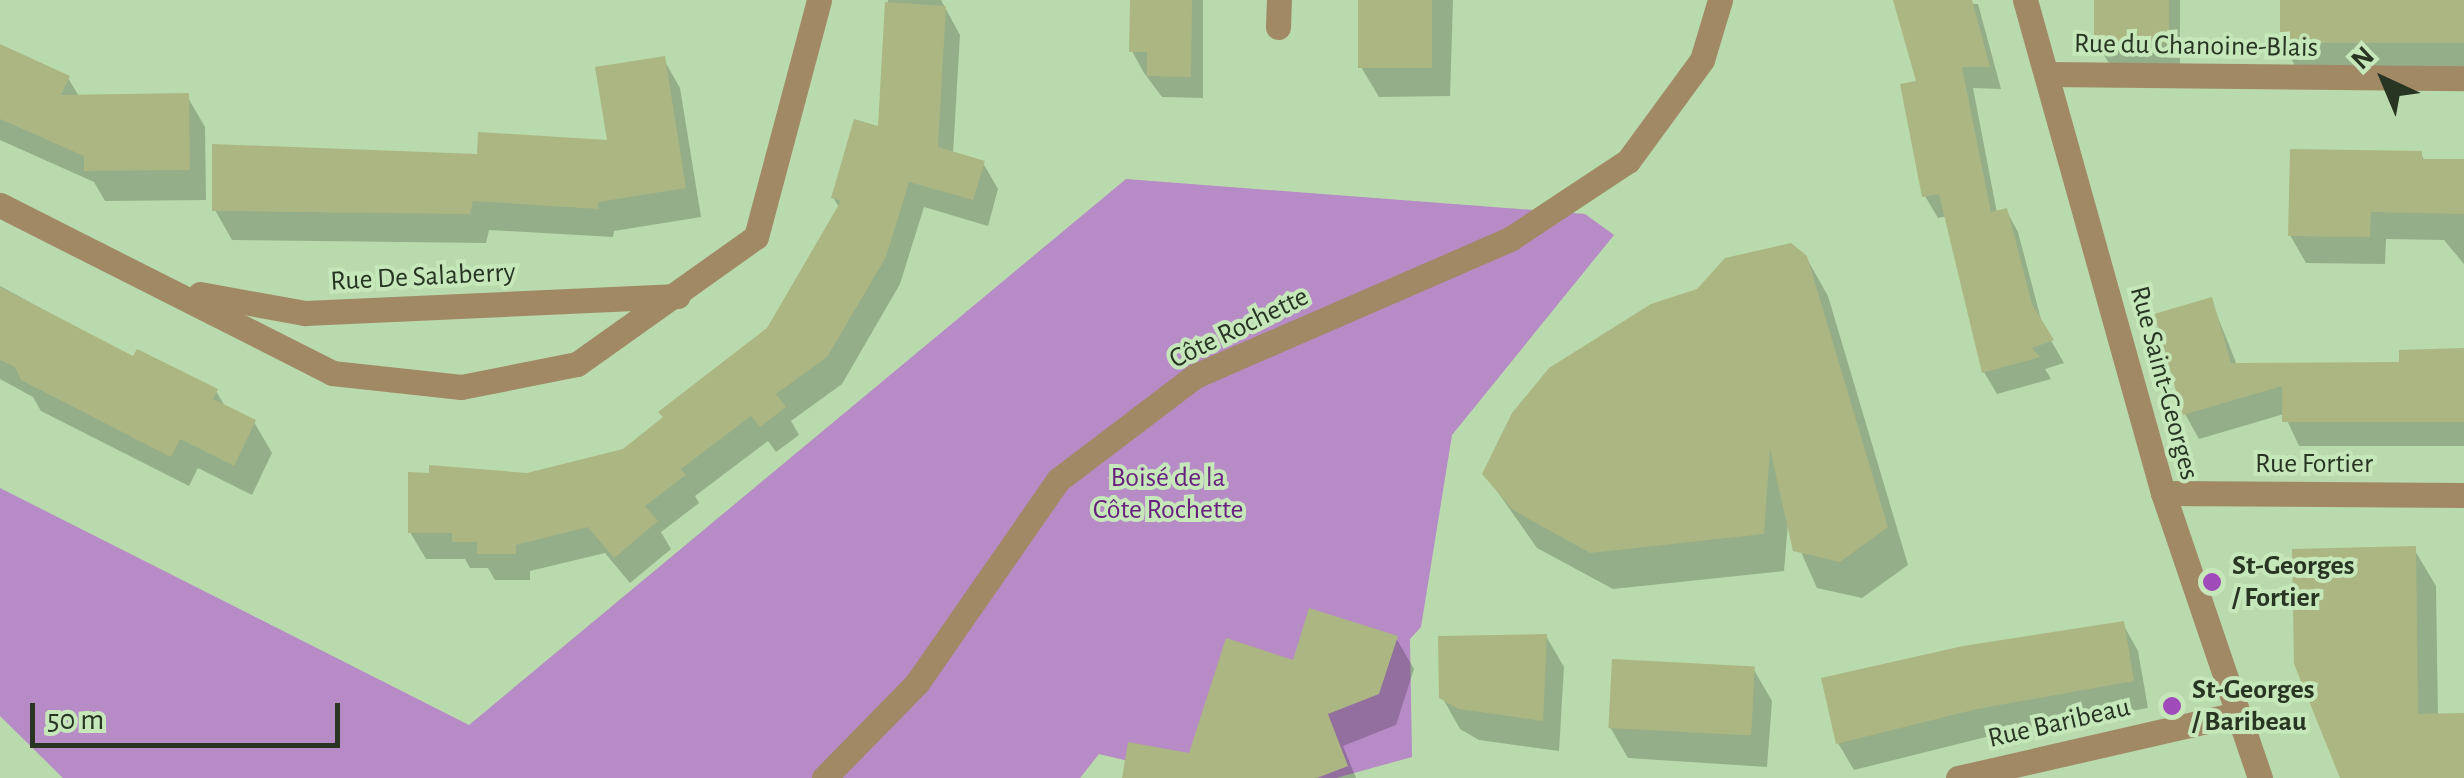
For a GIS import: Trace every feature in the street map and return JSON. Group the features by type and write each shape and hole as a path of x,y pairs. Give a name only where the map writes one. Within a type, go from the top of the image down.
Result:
{"street":[{"name":"Rue De Salaberry","path":"0,205 332,373 461,387 577,364 756,237 820,0"},
{"path":"1278,27 1279,0"},
{"name":"Côte Rochette","path":"824,778 917,684 1058,480 1195,376 1510,239 1628,160 1702,60 1720,0"},
{"name":"Rue Saint-Georges","path":"2026,0 2163,493 2233,715 2260,778"},
{"name":"Rue du Chanoine-Blais","path":"2048,74 2464,78"},
{"name":"Rue De Salaberry","path":"172,289 305,313 678,296"},
{"name":"Rue Fortier","path":"2163,493 2464,495"},
{"name":"Rue Baribeau","path":"1958,778 2233,715"}],"green space":[{"name":"Boisé de la Côte Rochette","path":"1126,179 1585,214 1614,235 1452,435 1421,627 1410,639 1412,757 1336,778 1199,778 1099,754 1080,778 63,778 0,716 0,488 469,725"}],"building":[{"path":"1130,0 1192,0 1191,77 1147,76 1147,52 1129,52"},
{"path":"1358,0 1432,0 1432,68 1358,68"},
{"path":"1893,0 1972,0 1990,67 1962,67 1991,212 2007,208 2032,304 2054,340 2032,348 2040,357 1982,373 1939,194 1922,197 1900,84 1916,81"},
{"path":"2094,0 2169,0 2169,43 2094,43"},
{"path":"2280,0 2464,0 2464,43 2280,43"},
{"path":"885,2 946,6 938,147 985,161 973,200 909,182 886,257 827,357 776,394 786,407 760,427 751,416 681,469 686,475 645,506 658,521 614,558 588,527 516,545 516,554 477,554 477,542 452,542 452,533 408,533 408,472 429,473 429,465 527,473 623,449 663,417 658,412 767,328 841,201 831,198 854,119 878,126"},
{"path":"0,44 70,76 61,95 189,93 190,170 84,171 84,156 0,119"},
{"path":"665,56 686,188 598,202 598,209 473,201 470,214 212,211 212,144 477,154 478,132 607,140 595,67"},
{"path":"2290,149 2422,151 2422,159 2464,159 2464,214 2371,212 2370,237 2288,236"},
{"path":"1791,243 1807,256 1888,527 1840,562 1793,551 1770,449 1764,534 1590,553 1513,510 1482,474 1512,413 1549,368 1651,304 1697,289 1725,258"},
{"path":"0,287 133,356 137,349 218,389 213,399 256,420 234,466 180,439 171,457 21,380 15,367 0,360"},
{"path":"2212,297 2231,363 2399,362 2399,350 2464,348 2464,422 2282,422 2282,386 2183,415 2154,314"},
{"path":"2416,546 2418,714 2464,713 2464,778 2340,778 2294,664 2292,549"},
{"path":"1309,608 1398,636 1379,694 1328,714 1348,766 1317,778 1122,778 1128,742 1189,753 1226,638 1293,660"},
{"path":"2124,621 2134,681 1977,709 1836,744 1821,678 1963,646"},
{"path":"1547,634 1543,721 1459,709 1439,698 1438,636"},
{"path":"1612,659 1755,666 1751,735 1608,728"}],"place":[{"name":"St-Georges / Fortier","path":"2212,582"},
{"name":"St-Georges / Baribeau","path":"2172,706"}]}
